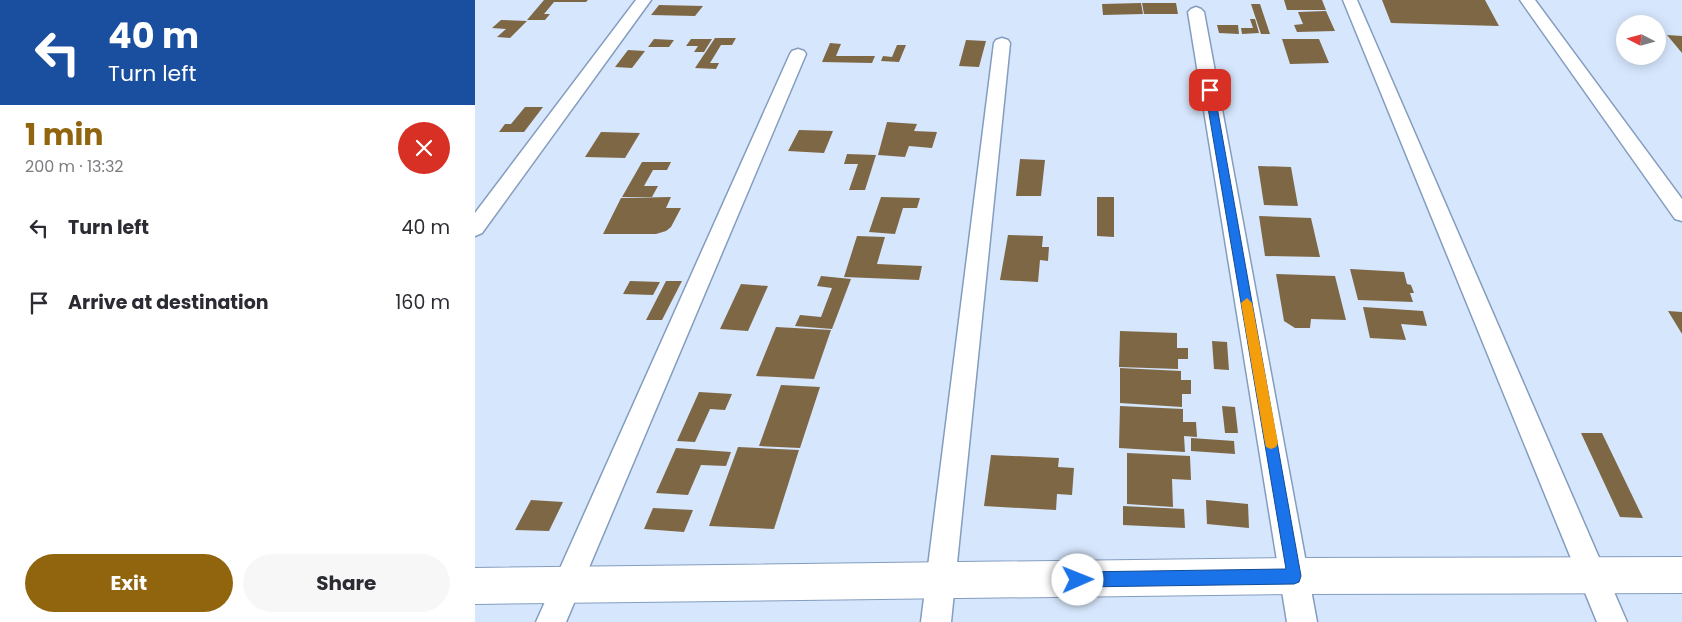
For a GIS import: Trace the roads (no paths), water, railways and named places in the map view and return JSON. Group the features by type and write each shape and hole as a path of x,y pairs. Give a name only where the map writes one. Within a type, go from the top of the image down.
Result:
{"main road":[{"path":"475,586 941,582 1294,576 1592,577 1682,575"}],"street":[{"path":"475,228 644,0"},
{"path":"1350,0 1612,622"},
{"path":"1527,0 1682,214"},
{"path":"1196,12 1302,622"},
{"path":"936,622 1002,43"},
{"path":"551,622 798,54"}]}
